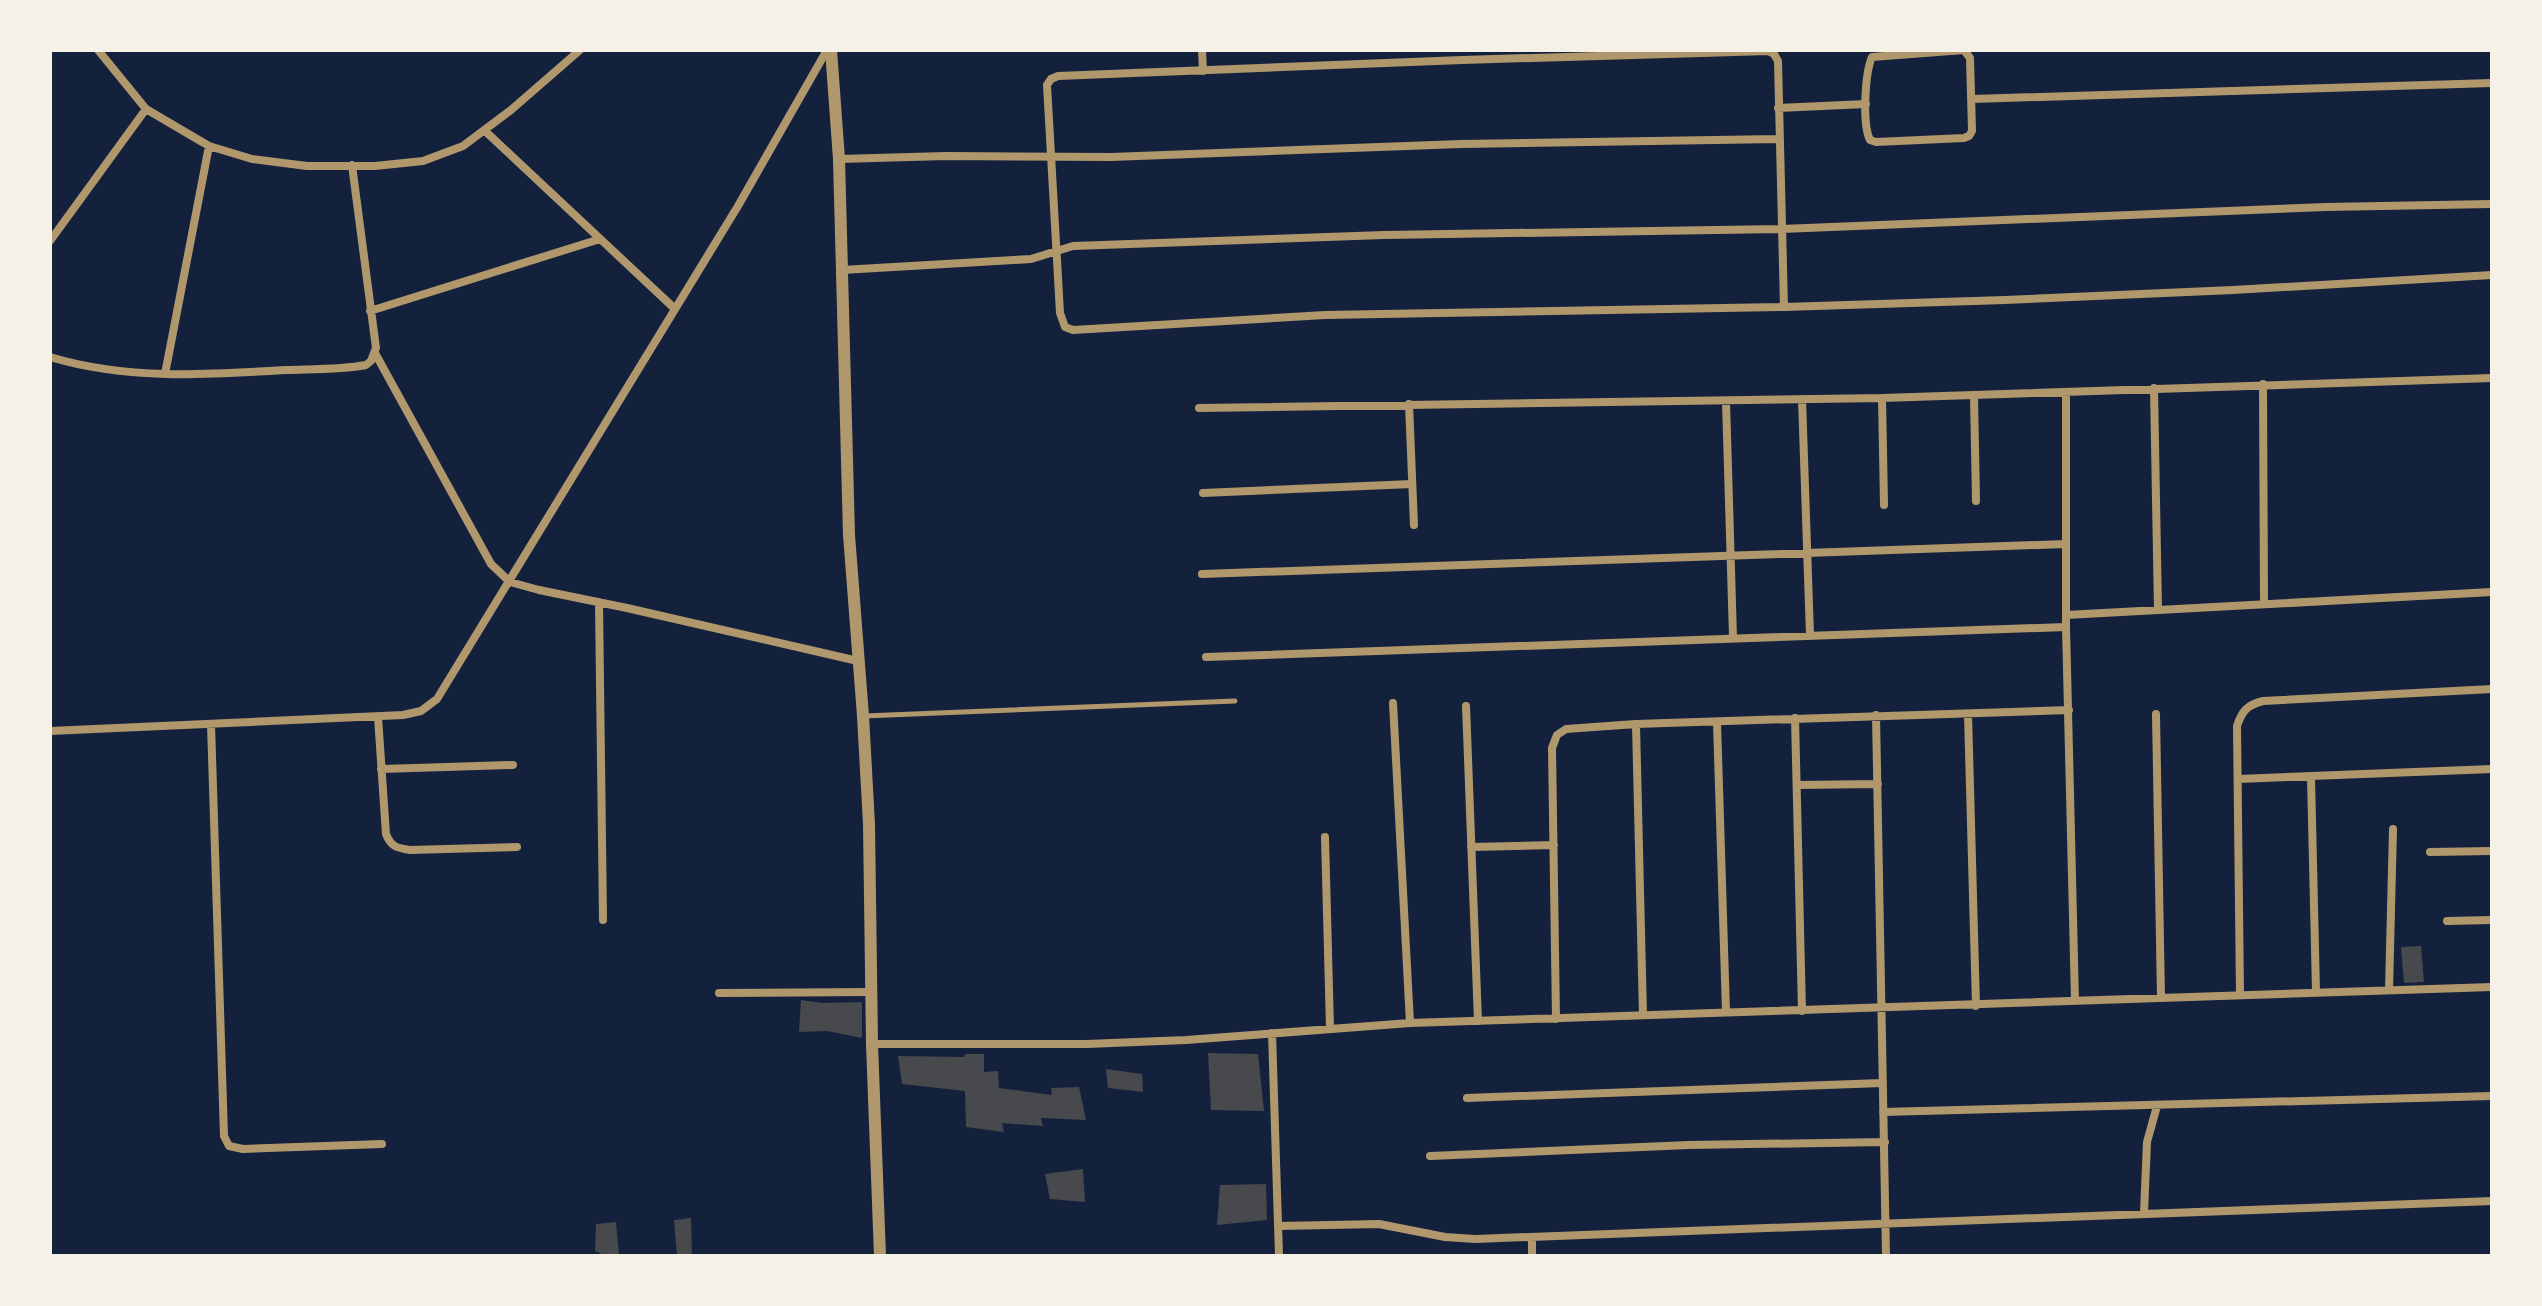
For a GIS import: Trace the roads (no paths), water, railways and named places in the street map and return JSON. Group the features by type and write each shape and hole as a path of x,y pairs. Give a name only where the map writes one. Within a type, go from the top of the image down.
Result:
{"street":[{"path":"98,50 146,109 209,146 252,159 307,166 423,161 463,146 580,50"},
{"path":"829,50 839,159 849,535 869,824 872,1044 880,1256"},
{"path":"50,731 378,717 421,711 437,699 738,206 829,50"},
{"path":"1202,50 1203,71"},
{"path":"1964,50 1969,54 1972,99 1972,131 1964,138 1876,142 1870,140 1867,134 1866,104 1872,57 1964,50"},
{"path":"1784,307 1778,61 1768,51 1058,76 1051,79 1046,94 1061,322 1073,330 1325,315 1784,307 2233,290 2492,275"},
{"path":"1972,99 2492,83"},
{"path":"1778,108 1866,104"},
{"path":"50,241 146,109"},
{"path":"484,130 674,308"},
{"path":"839,159 1050,155 1111,157 1461,144 1778,139"},
{"path":"165,374 209,146"},
{"path":"352,165 375,353 491,564 510,582 539,590 858,661"},
{"path":"842,270 1031,259 1073,246 1353,236 1782,229 2326,207 2492,204"},
{"path":"370,311 600,239"},
{"path":"50,357 125,374 249,373 359,366 371,361 375,353"},
{"path":"1199,408 1974,396 2492,378"},
{"path":"2263,384 2264,604"},
{"path":"2154,388 2158,610"},
{"path":"2066,393 2066,627 2075,1001"},
{"path":"1974,396 1976,501"},
{"path":"1882,398 1884,505"},
{"path":"1802,399 1810,635"},
{"path":"1726,401 1733,637"},
{"path":"1409,404 1414,525"},
{"path":"1203,493 1412,484"},
{"path":"1202,574 2065,544"},
{"path":"2066,615 2492,592"},
{"path":"599,602 603,920"},
{"path":"1206,657 2066,627"},
{"path":"2240,995 2237,726 2242,712 2251,704 2263,701 2492,689"},
{"path":"1393,703 1410,1023"},
{"path":"1466,706 1478,1021"},
{"path":"1556,1019 1552,748 1557,735 1566,729 2069,710"},
{"path":"1968,714 1976,1006"},
{"path":"2156,714 2161,998"},
{"path":"1876,715 1886,1256"},
{"path":"378,717 386,834 390,844 410,850 517,847"},
{"path":"1795,718 1802,1011"},
{"path":"1717,722 1726,1012"},
{"path":"211,724 224,1136 229,1146 243,1149 382,1144"},
{"path":"1636,724 1643,1015"},
{"path":"381,769 513,765"},
{"path":"2238,779 2492,769"},
{"path":"2311,777 2316,992"},
{"path":"1797,785 1878,784"},
{"path":"2389,990 2393,829"},
{"path":"1325,837 1330,1028"},
{"path":"1471,847 1554,845"},
{"path":"2430,852 2492,851"},
{"path":"2447,921 2492,920"},
{"path":"872,1044 1087,1044 1410,1023 2492,987"},
{"path":"719,993 871,992"},
{"path":"1272,1033 1279,1256"},
{"path":"1467,1098 1882,1083"},
{"path":"1883,1112 2492,1096"},
{"path":"2144,1213 2147,1142 2157,1106"},
{"path":"1430,1156 1689,1145 1885,1142"},
{"path":"1279,1226 1379,1224 1445,1237 1532,1237 2492,1201"},
{"path":"1532,1237 1532,1256"}],"lane":[{"path":"863,716 1235,701"}]}
